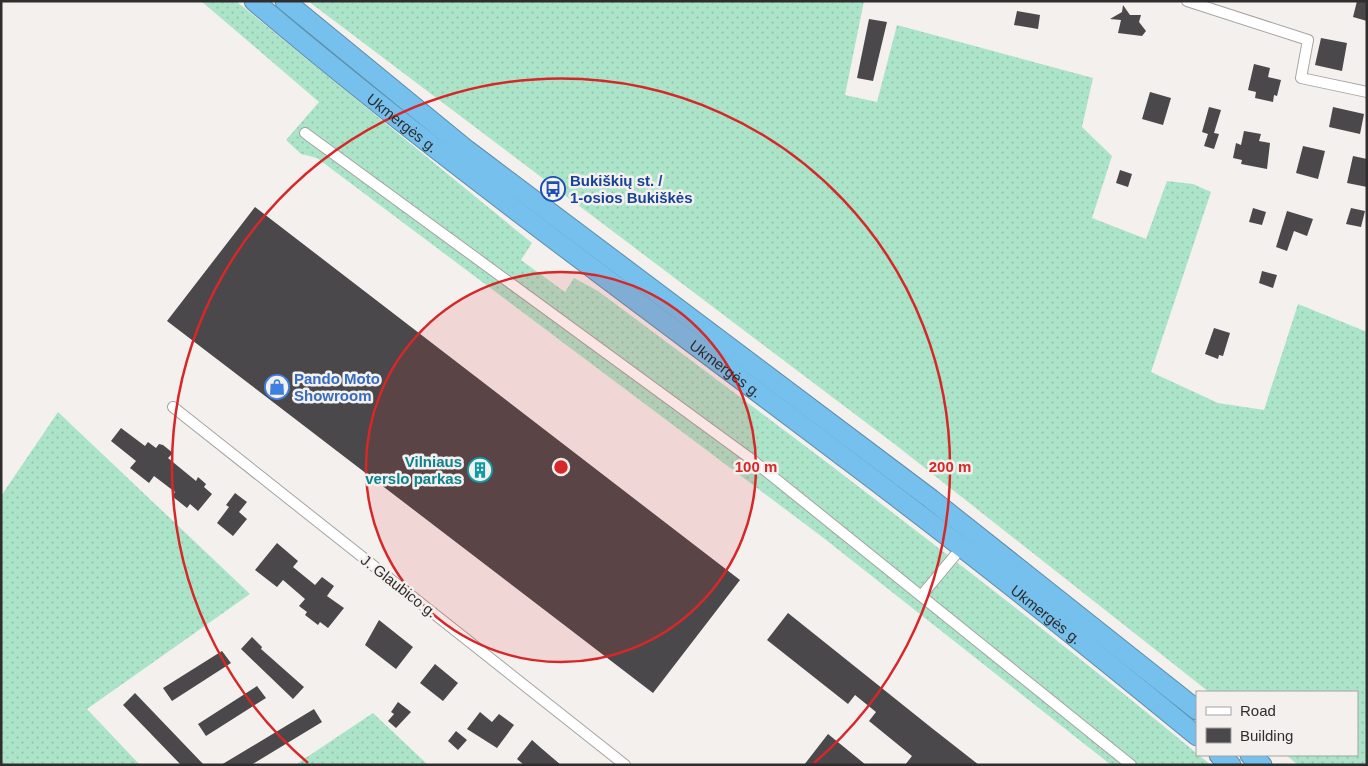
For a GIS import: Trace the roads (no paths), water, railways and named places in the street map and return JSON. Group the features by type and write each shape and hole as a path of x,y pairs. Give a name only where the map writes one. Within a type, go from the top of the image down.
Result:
{"highway":[{"name":"Ukmergės g.","path":"254,1 370,98 462,170 962,547 1196,735"},
{"name":"Ukmergės g.","path":"285,1 467,150 930,499 1196,709"},
{"path":"1220,756 1231,765"},
{"path":"1251,756 1262,765"}],"street":[{"path":"1187,1 1308,40 1301,78 1367,92"},
{"path":"305,133 751,459 1131,765"},
{"name":"J. Glaubico g.","path":"173,407 625,765"},
{"path":"920,596 962,547"}],"place":[{"name":"Bukiškių st. / 1-osios Bukiškės","path":"553,189"},
{"name":"Pando Moto Showroom","path":"277,387"},
{"name":"Vilniaus verslo parkas","path":"480,470"}]}
